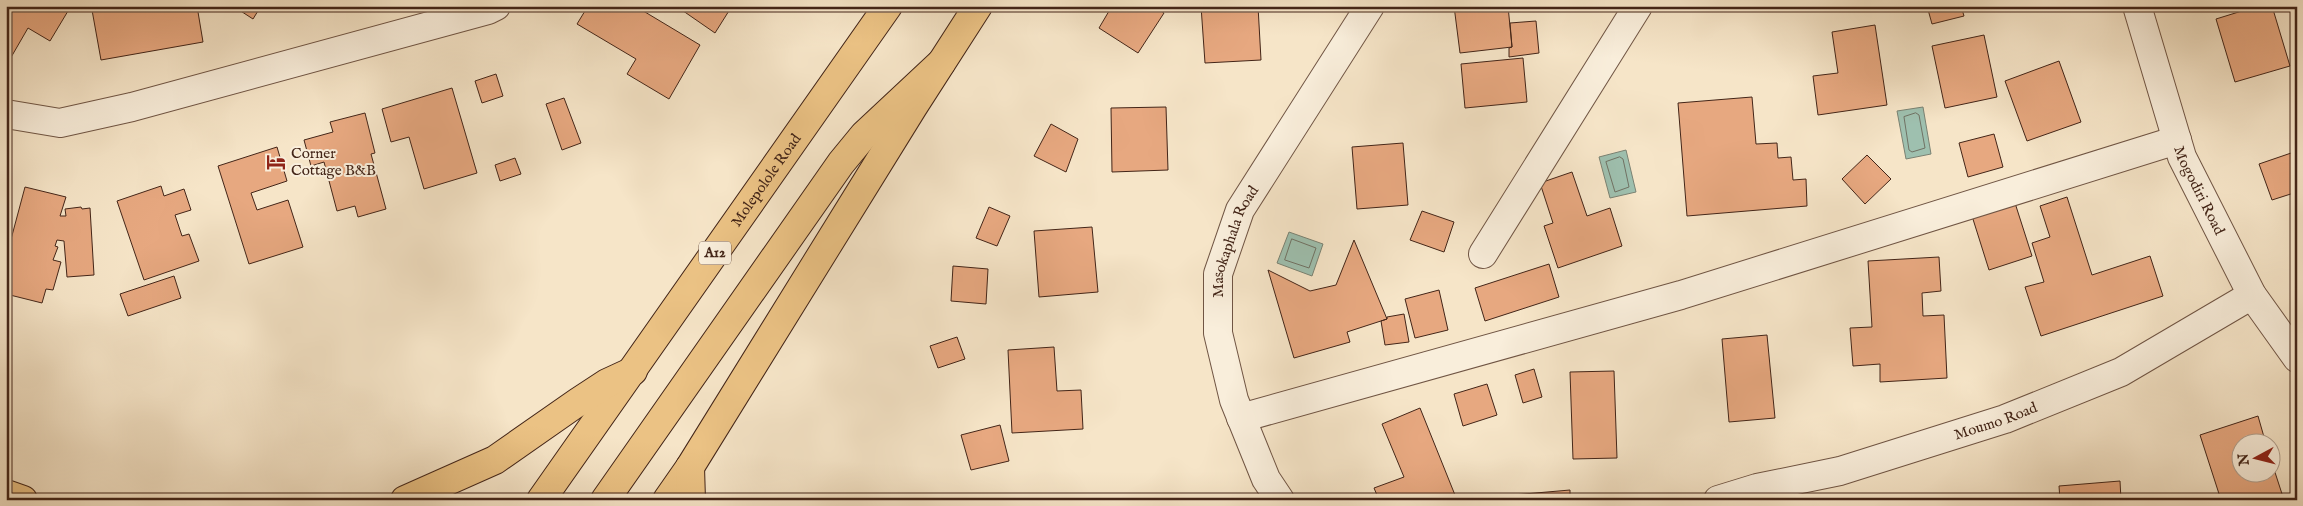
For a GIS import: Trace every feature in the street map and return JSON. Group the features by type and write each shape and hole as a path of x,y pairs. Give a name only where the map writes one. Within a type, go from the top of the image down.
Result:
{"main road":[{"name":"Molepolole Road","path":"541,500 888,6"},
{"path":"667,500 978,6"},
{"path":"605,500 841,163 864,134 941,63"},
{"path":"405,500 495,460 578,402 633,371"},
{"path":"690,466 691,500"},
{"path":"6,494 23,500"}],"street":[{"path":"6,114 60,123 132,107 488,10 496,6"},
{"name":"Masokaphala Road","path":"1280,500 1266,479 1234,400 1218,333 1218,274 1240,210 1370,6"},
{"path":"1483,254 1638,6"},
{"name":"Mogodiri Road","path":"2137,6 2182,157 2252,295 2297,358"},
{"path":"1241,418 1682,295 2178,140"},
{"name":"Moumo Road","path":"1718,500 1757,488 1840,471 2005,420 2121,372 2252,295"}],"water":[{"path":"1923,107 1931,154 1906,159 1897,111"},
{"path":"1626,150 1636,192 1610,198 1599,157"},
{"path":"1289,232 1323,244 1312,276 1277,263"}],"building":[{"path":"6,6 60,6 68,11 50,41 28,28 6,66"},
{"path":"115,6 197,6 203,42 101,60 92,10"},
{"path":"233,6 261,6 253,19"},
{"path":"588,6 635,6 700,45 669,99 627,74 636,59 577,24"},
{"path":"676,6 732,6 715,33"},
{"path":"1112,6 1154,6 1164,13 1138,53 1099,28"},
{"path":"1201,6 1258,6 1261,60 1205,63"},
{"path":"1454,6 1508,6 1512,47 1460,53"},
{"path":"1927,6 1961,6 1964,16 1932,24"},
{"path":"2258,6 2272,6 2290,66 2235,82 2216,19"},
{"path":"1536,21 1539,53 1509,57 1509,48 1512,47 1510,23"},
{"path":"1875,25 1887,105 1818,115 1813,76 1838,73 1832,32"},
{"path":"1984,35 1997,97 1945,108 1932,46"},
{"path":"1523,58 1527,102 1465,108 1461,64"},
{"path":"2059,61 2081,122 2027,141 2005,81"},
{"path":"496,74 503,96 482,103 475,81"},
{"path":"452,88 477,173 424,189 409,137 391,142 382,109"},
{"path":"1752,97 1756,144 1777,143 1778,158 1791,157 1793,180 1806,179 1807,206 1687,216 1678,103"},
{"path":"564,98 581,143 562,150 546,104"},
{"path":"1166,107 1168,170 1112,172 1111,108"},
{"path":"365,113 375,153 371,154 386,209 358,217 355,206 337,211 324,162 311,166 304,140 333,132 330,122"},
{"path":"1051,124 1078,139 1066,172 1034,156"},
{"path":"1994,134 2003,167 1968,177 1959,143"},
{"path":"1403,143 1408,205 1357,209 1352,147"},
{"path":"277,147 287,181 251,193 257,210 288,200 303,247 249,264 218,166"},
{"path":"2297,151 2297,192 2272,200 2259,164"},
{"path":"1867,155 1891,179 1865,204 1842,179"},
{"path":"515,158 521,174 500,181 495,165"},
{"path":"1572,172 1587,216 1610,208 1622,246 1558,268 1544,226 1553,223 1540,183"},
{"path":"161,186 164,196 184,189 191,210 175,215 182,236 189,234 199,261 144,280 117,201"},
{"path":"25,187 66,197 60,216 66,216 65,209 90,208 94,275 67,277 64,241 57,240 55,246 58,247 53,260 61,262 53,290 46,289 42,303 6,294 6,258"},
{"path":"2067,197 2092,275 2150,256 2163,296 2041,336 2025,287 2044,282 2032,243 2050,237 2040,206"},
{"path":"2015,203 2032,256 1989,270 1972,216"},
{"path":"989,207 1010,216 997,246 976,238"},
{"path":"1422,211 1454,222 1444,252 1410,240"},
{"path":"1092,227 1098,292 1039,297 1034,231"},
{"path":"1354,240 1387,319 1347,332 1350,342 1294,358 1268,270 1310,291 1336,285"},
{"path":"1939,257 1941,291 1922,293 1923,316 1944,315 1947,378 1880,382 1880,364 1853,366 1850,328 1872,327 1868,261"},
{"path":"1549,264 1559,297 1485,321 1475,288"},
{"path":"953,266 988,269 986,304 951,301"},
{"path":"174,276 181,298 128,316 120,294"},
{"path":"1439,290 1448,330 1415,338 1405,299"},
{"path":"1404,314 1409,342 1385,345 1381,321 1387,319 1387,317"},
{"path":"1767,335 1775,418 1729,422 1722,339"},
{"path":"957,337 965,359 938,368 930,346"},
{"path":"1054,347 1057,391 1081,390 1083,429 1012,433 1008,350"},
{"path":"1534,369 1542,397 1523,403 1515,375"},
{"path":"1614,371 1617,458 1573,459 1570,372"},
{"path":"1487,384 1497,415 1463,426 1454,394"},
{"path":"1420,408 1457,500 1379,500 1374,488 1404,477 1382,424"},
{"path":"2258,416 2263,434 2230,434 2230,484 2279,484 2284,500 2221,500 2200,435"},
{"path":"1000,425 1009,461 971,470 961,435"},
{"path":"2120,481 2121,500 2060,500 2059,486"},
{"path":"1570,490 1570,500 1513,500 1513,495"}],"place":[{"name":"Corner Cottage B&B","path":"276,162"}]}
